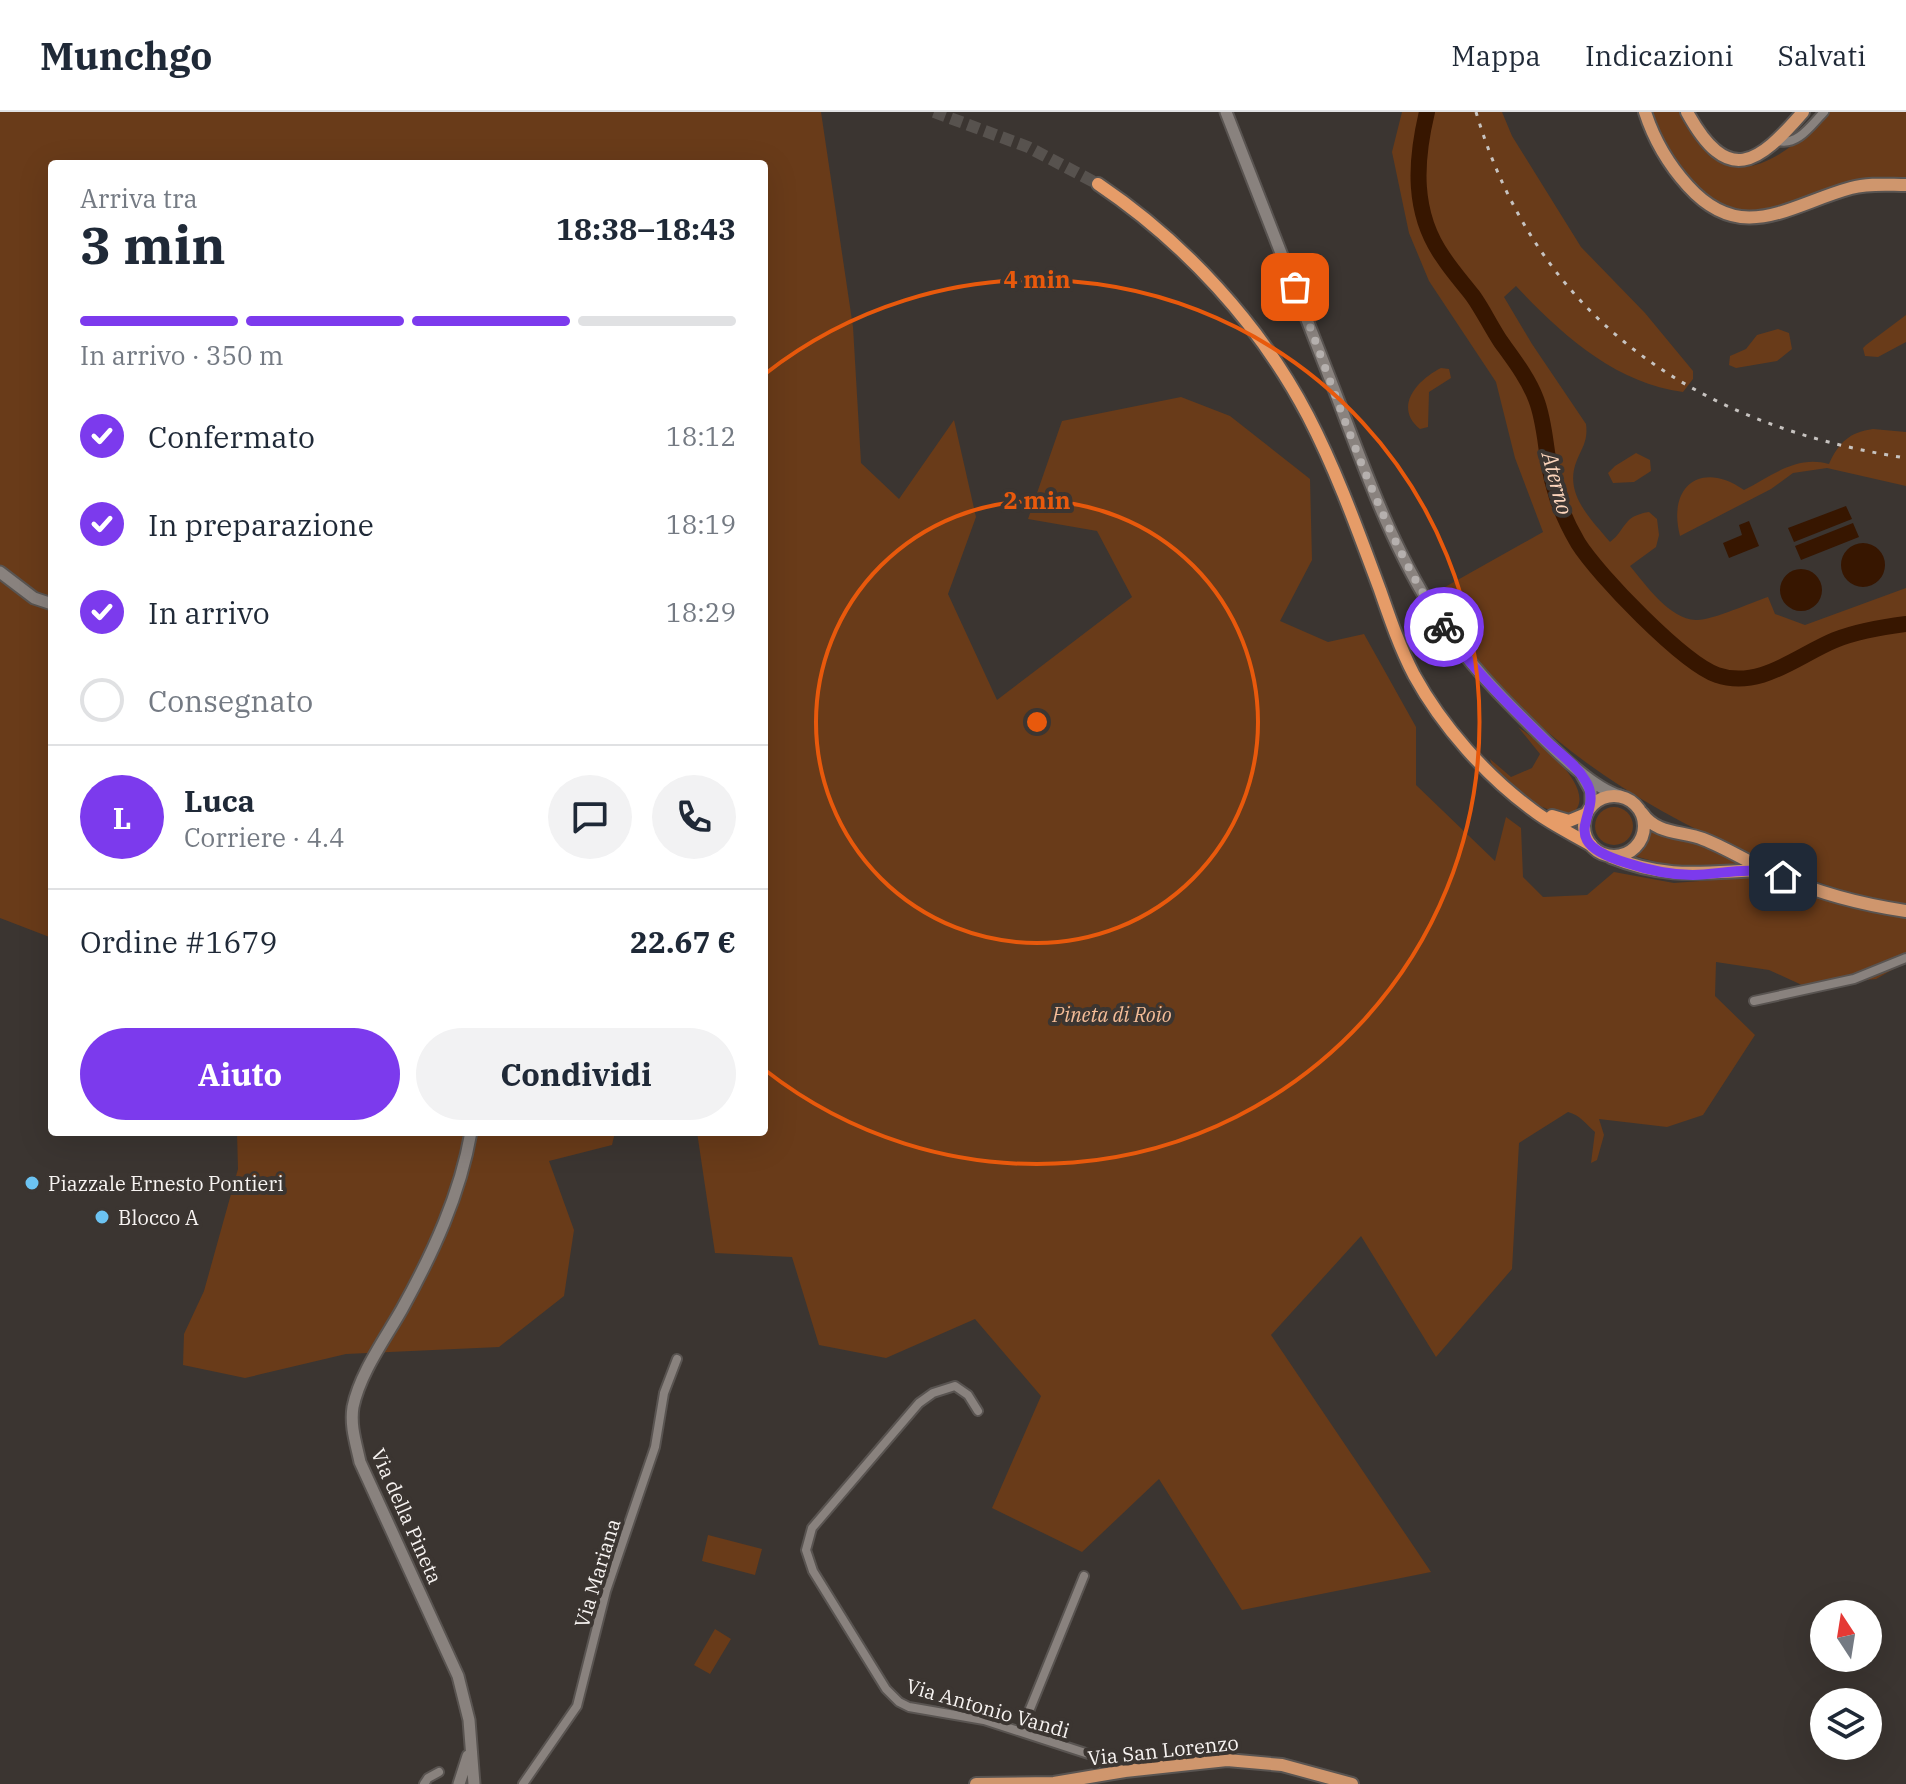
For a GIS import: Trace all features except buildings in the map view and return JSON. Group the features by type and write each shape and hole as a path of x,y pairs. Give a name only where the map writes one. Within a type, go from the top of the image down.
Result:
{"highway":[{"path":"1098,184 1148,221 1189,259 1227,299 1273,358 1309,418 1338,480 1413,674 1450,728 1498,780 1532,809 1591,845"},
{"path":"1498,780 1522,799 1556,818 1569,821 1589,810"}],"main road":[{"path":"1226,112 1392,533 1447,632 1479,671 1511,707 1576,768 1607,792 1633,802 1658,828 1704,840 1765,870 1840,897 1906,911"},
{"path":"1645,112 1662,150 1685,183 1708,205 1729,216 1774,216 1857,187 1906,185"},
{"path":"1687,112 1705,139 1735,161 1754,158 1778,141 1801,112"},
{"path":"0,572 34,598 48,603"},
{"path":"1576,768 1589,785 1589,810 1584,830 1591,845 1602,854 1672,874 1765,870"},
{"path":"1589,810 1604,797 1620,796"},
{"path":"1602,854 1620,855 1636,847 1644,831 1642,813"},
{"name":"Via della Pineta","path":"470,1136 453,1203 414,1287 359,1386 352,1428 360,1462 454,1664 467,1709 474,1784"},
{"name":"Via della Pineta","path":"459,1784 471,1740"},
{"name":"Via San Lorenzo","path":"976,1784 1054,1783 1227,1760 1282,1765 1352,1784"}],"street":[{"path":"1778,141 1787,143 1794,140 1824,112"},
{"path":"1754,1001 1854,979 1906,958"},
{"name":"Via Mariana","path":"523,1784 577,1706 606,1591 655,1447 664,1393 677,1359"},
{"name":"Via Antonio Vandi","path":"978,1411 968,1395 955,1386 926,1397 819,1518 807,1538 806,1550 813,1571 892,1696 920,1710 969,1716 1021,1731 1107,1760 1119,1772"},
{"path":"1021,1731 1084,1576"},
{"path":"424,1784 439,1772"}],"green space":[{"name":"Pineta di Roio","path":"0,112 821,112 853,327 861,463 899,499 954,420 976,517 948,594 997,700 1132,597 1097,531 1028,519 1062,421 1181,397 1230,416 1310,479 1312,560 1280,621 1328,642 1364,634 1416,727 1416,785 1495,861 1506,817 1521,828 1523,877 1543,897 1587,895 1614,872 1674,883 1764,876 1850,906 1906,917 1906,962 1876,979 1804,986 1769,970 1716,962 1715,996 1755,1035 1703,1115 1667,1127 1599,1119 1604,1135 1597,1160 1591,1163 1595,1132 1568,1112 1519,1143 1512,1269 1436,1357 1361,1236 1271,1335 1431,1572 1242,1610 1159,1479 1082,1552 992,1508 1041,1396 975,1319 886,1358 819,1345 792,1257 715,1253 698,1136 768,1136 768,160 48,160 48,936 0,918"},
{"path":"1402,112 1502,112 1512,136 1581,247 1645,313 1693,371 1693,379 1683,392 1635,378 1591,354 1552,322 1516,286 1504,297 1586,424 1586,439 1577,460 1573,483 1587,514 1610,542 1629,520 1640,514 1649,512 1657,519 1659,535 1656,547 1630,566 1659,600 1677,614 1703,620 1768,597 1775,614 1805,625 1906,588 1906,905 1844,891 1765,861 1698,830 1609,778 1529,715 1493,679 1459,639 1429,596 1543,532 1515,458 1496,382 1429,281 1409,233 1392,152"},
{"path":"1652,112 1682,112 1716,155 1728,164 1741,167 1755,165 1784,152 1830,112 1906,112 1906,179 1875,180 1780,208 1734,208 1712,199 1692,181 1659,131"},
{"path":"1906,315 1906,342 1878,357 1865,356 1863,348 1866,345"},
{"path":"1778,329 1789,333 1792,349 1777,361 1736,368 1729,365 1730,356 1746,349 1757,335"},
{"path":"1441,368 1449,369 1451,378 1429,392 1428,427 1420,429 1412,421 1408,403 1417,387"},
{"path":"1873,429 1906,432 1906,486 1827,468 1793,473 1771,489 1680,536 1678,504 1691,483 1701,478 1714,478 1728,481 1744,490 1795,465 1806,462 1829,464 1846,439"},
{"path":"1636,453 1650,460 1651,471 1634,482 1613,483 1608,473"},
{"path":"1518,727 1552,754 1573,780 1579,793 1579,804 1572,814 1550,810 1524,797 1494,768 1490,759 1511,777 1532,768 1540,754"},
{"path":"1614,807 1627,813 1633,826 1627,839 1614,845 1601,839 1595,826 1601,813"},
{"path":"1647,830 1698,841 1757,867 1671,866 1631,855 1641,847"},
{"path":"237,1136 614,1136 612,1145 549,1161 574,1230 564,1296 499,1347 346,1354 245,1378 183,1365 184,1334 204,1291 238,1169"},
{"path":"708,1535 762,1549 755,1575 702,1561"},
{"path":"715,1629 731,1639 710,1674 694,1665"}],"shaded area":[{"path":"1846,506 1852,519 1794,542 1788,528"},
{"path":"1749,521 1759,546 1729,558 1723,543 1742,535 1739,525"},
{"path":"1853,523 1859,537 1801,560 1795,546"},
{"path":"1863,543 1879,549 1885,565 1879,581 1863,587 1847,581 1841,565 1847,549"},
{"path":"1801,569 1816,575 1822,590 1816,605 1801,611 1786,605 1780,590 1786,575"}],"waterway":[{"name":"Aterno","path":"1427,112 1419,168 1421,205 1426,223 1443,257 1477,301 1529,384 1540,410 1551,476 1564,516 1588,557 1622,596 1684,654 1717,675 1733,678 1748,678 1778,669 1844,637 1906,624"}],"tunnel":[{"path":"934,112 1028,147 1098,184"}],"railway":[{"path":"1476,112 1504,186 1540,250 1584,305 1636,351 1695,390 1760,420 1830,443 1906,458"}],"way so far":[{"path":"1295,287 1392,533 1444,627"}],"place":[{"name":"Piazzale Ernesto Pontieri","path":"32,1183"},
{"name":"Blocco A","path":"102,1217"}],"route":[{"path":"1444,627 1511,707 1576,768 1589,785 1592,798 1584,830 1586,838 1596,850 1624,862 1672,874 1765,870 1783,877"}]}
